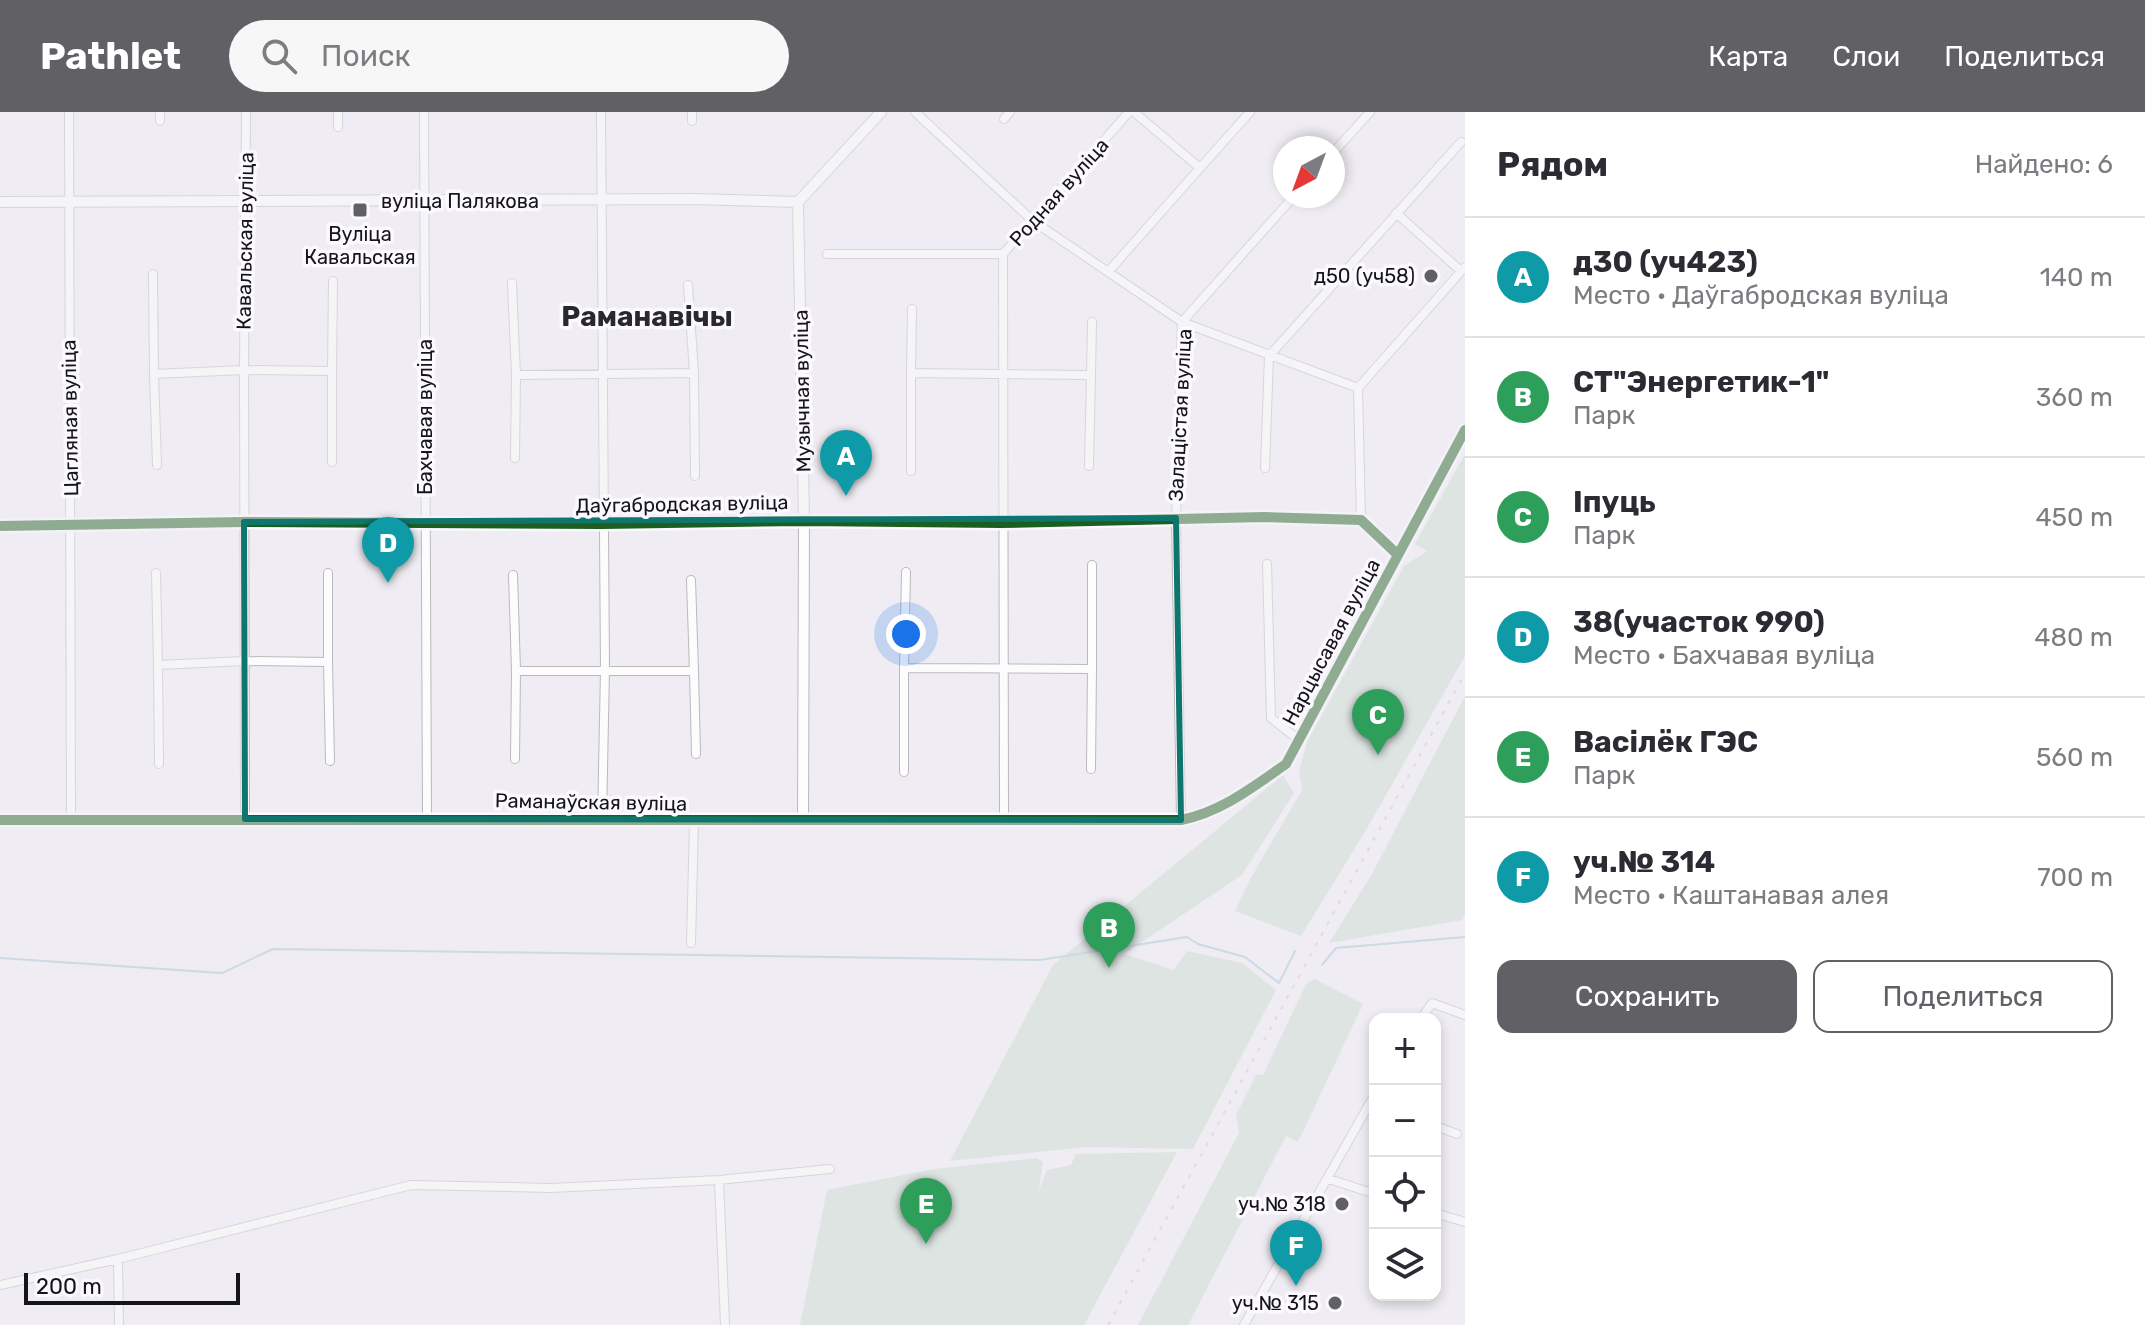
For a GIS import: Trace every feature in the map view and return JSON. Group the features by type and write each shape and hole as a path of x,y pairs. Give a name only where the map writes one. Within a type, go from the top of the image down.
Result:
{"street":[{"name":"Цагляная вуліца","path":"69,112 71,820"},
{"name":"Кавальская вуліца","path":"245,819 246,112"},
{"path":"338,112 338,127"},
{"name":"Бахчавая вуліца","path":"424,112 427,818"},
{"path":"601,112 605,670 602,820"},
{"path":"798,202 881,112"},
{"path":"915,112 1033,221 1182,322 1358,388"},
{"name":"Родная вуліца","path":"1004,819 1003,254 1132,112 1200,168"},
{"path":"1108,272 1250,112"},
{"path":"1345,140 1370,112"},
{"path":"1265,468 1269,356 1461,142"},
{"name":"вуліца Палякова","path":"0,202 798,202"},
{"name":"Музычная вуліца","path":"798,202 804,521 803,820"},
{"name":"Залацістая вуліца","path":"1181,820 1176,518 1182,322 1283,208"},
{"path":"1396,213 1463,269 1358,388 1361,520 1398,555"},
{"path":"827,254 1003,254"},
{"path":"153,274 157,465"},
{"path":"332,462 333,281"},
{"path":"512,283 516,375 515,458"},
{"path":"688,285 694,373 695,476"},
{"path":"911,471 912,309"},
{"path":"1089,466 1092,322"},
{"path":"154,374 244,370 332,371"},
{"path":"516,375 694,373"},
{"path":"911,373 1091,375"},
{"name":"Нарцысавая вуліца","path":"1181,820 1198,817 1238,798 1286,764 1465,430"},
{"name":"Даўгабродская вуліца","path":"0,526 244,522 1002,523 1264,517 1361,520"},
{"path":"1267,564 1271,718 1299,740"},
{"path":"1091,769 1092,565"},
{"path":"904,772 906,572"},
{"path":"156,573 159,764"},
{"path":"328,573 330,761"},
{"path":"513,575 515,759"},
{"path":"691,580 696,754"},
{"path":"158,665 244,661 328,662"},
{"path":"904,668 1092,669"},
{"path":"516,671 694,671"},
{"name":"Раманаўская вуліца","path":"0,820 1181,820"},
{"path":"691,943 694,821"},
{"path":"1425,1013 1432,1003 1465,1015"},
{"path":"1244,1325 1369,1108"},
{"path":"1441,1128 1457,1134"},
{"path":"0,1285 118,1259 411,1185 551,1188 719,1180 830,1169"},
{"path":"1329,1179 1369,1192"},
{"path":"719,1180 725,1325"},
{"path":"1441,1215 1465,1222"},
{"path":"118,1259 119,1325"}],"highlighted area":[{"path":"1176,518 1181,820 245,819 244,522"}],"green space":[{"path":"1465,454 1465,656 1366,830 1301,936 1235,911 1302,790 1299,772 1307,742 1404,566 1427,551 1415,544"},
{"path":"1465,696 1465,914 1462,920 1329,943 1372,874"},
{"path":"1283,775 1294,793 1242,875 1124,954 1174,970 1187,951 1242,963 1276,990 1193,1149 1086,1147 950,1161 1053,965"},
{"path":"1315,979 1363,1004 1298,1142 1286,1136 1188,1325 1138,1325 1239,1133 1236,1115 1256,1075 1263,1075 1306,984"},
{"path":"1177,1152 1084,1325 800,1325 827,1190 934,1169 1037,1158 1043,1162 1039,1190 1047,1170 1071,1165 1076,1154"}],"waterway":[{"path":"0,958 222,973 273,949 1040,960 1187,937 1198,944 1245,957 1279,983 1295,951"},
{"path":"1322,965 1336,948 1465,937"}],"railway":[{"path":"1108,1325 1465,673"}],"cycle path":[{"path":"0,820 1181,820 1210,811 1236,798 1286,764 1465,430"},
{"path":"0,526 244,522 1002,523 1264,517 1361,520 1398,555"}],"place":[{"name":"Вуліца Кавальская","path":"360,210"},
{"name":"д50 (уч58)","path":"1431,276"},
{"name":"д30 (уч423)","path":"846,496"},
{"name":"38(участок 990)","path":"388,583"},
{"name":"Іпуць","path":"1378,755"},
{"name":"СТ\"Энергетик-1\"","path":"1109,968"},
{"name":"уч.№ 318","path":"1342,1204"},
{"name":"Васілёк ГЭС","path":"926,1244"},
{"name":"уч.№ 314","path":"1296,1286"},
{"name":"уч.№ 315","path":"1335,1303"}],"district":[{"name":"Раманавічы","path":"647,316"}]}
